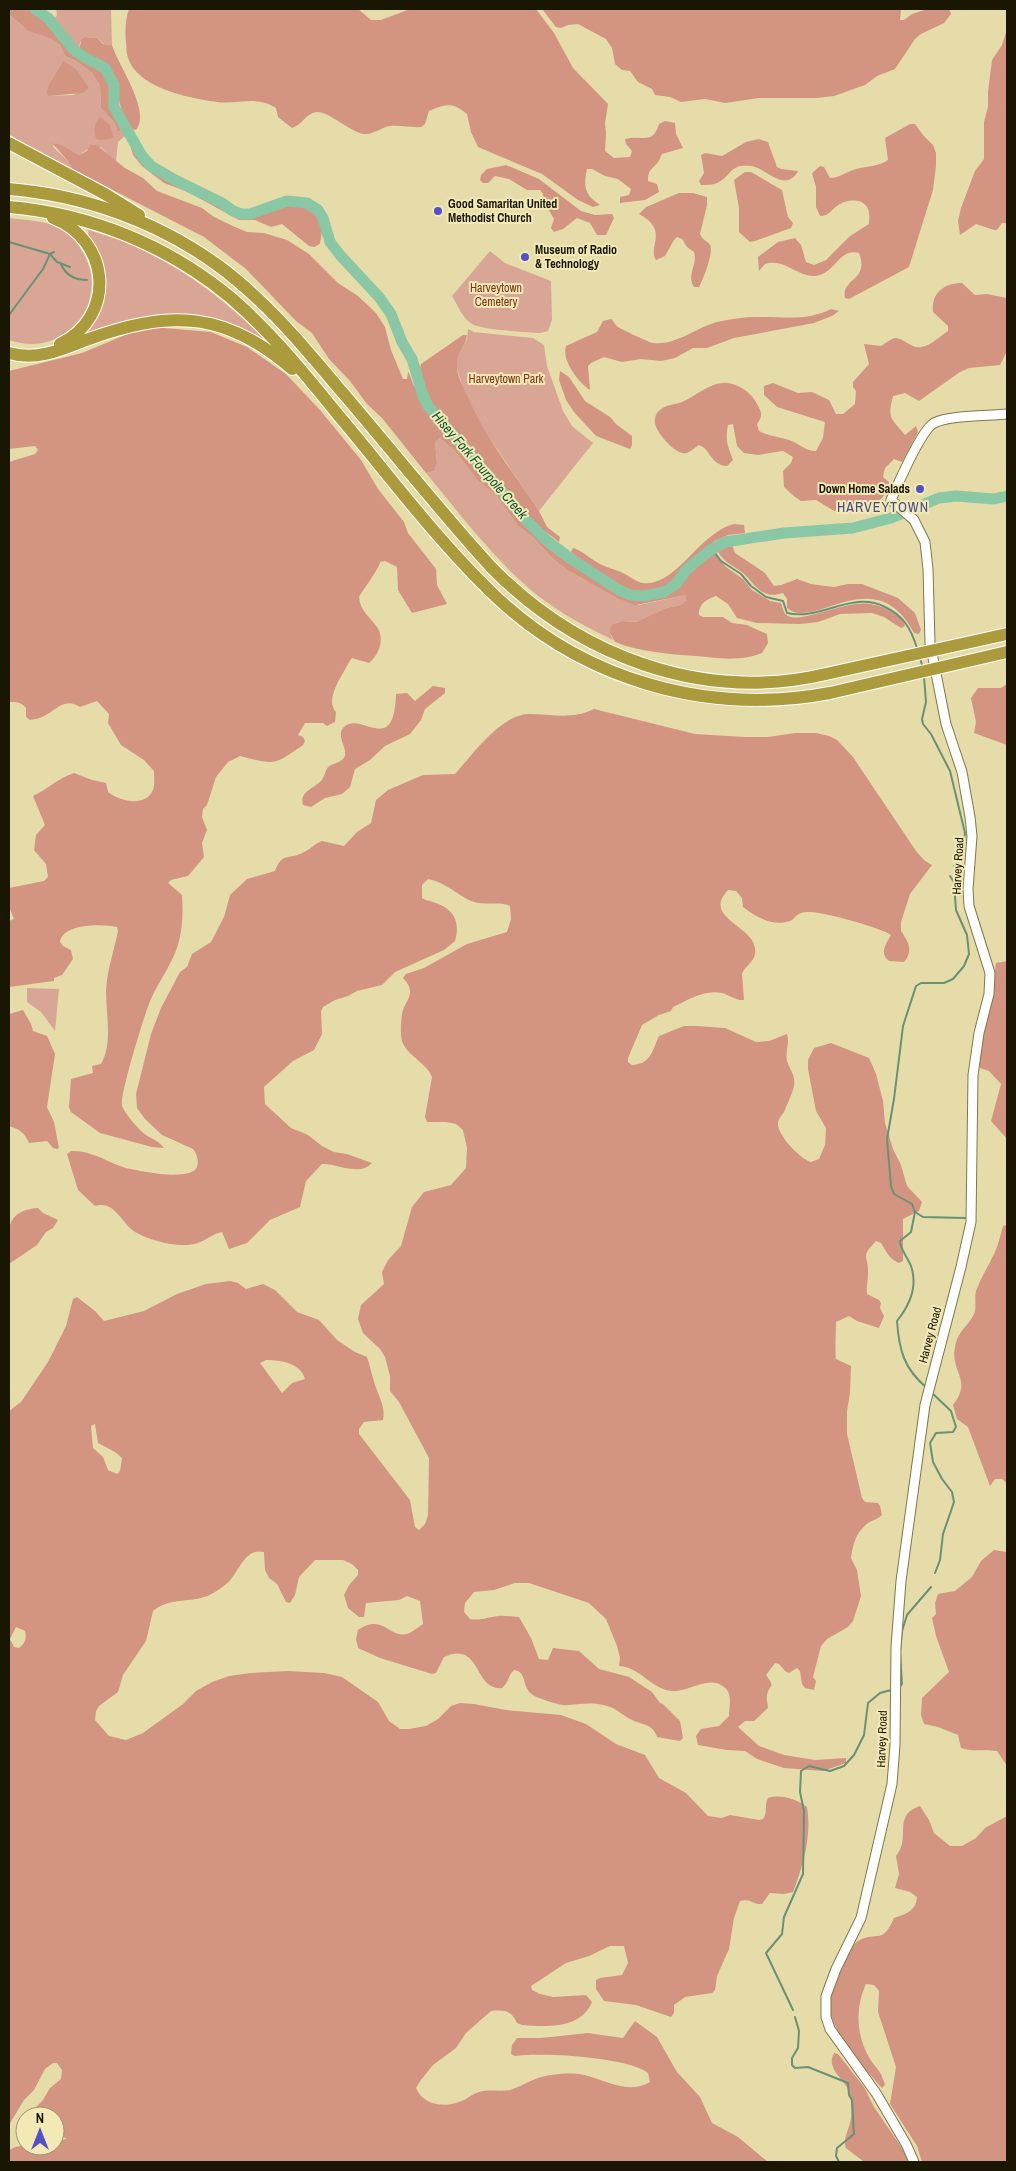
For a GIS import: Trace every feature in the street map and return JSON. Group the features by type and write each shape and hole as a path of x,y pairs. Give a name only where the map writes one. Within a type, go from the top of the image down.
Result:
{"highway":[{"path":"9,143 120,203 159,230 216,264 268,308 309,353 491,567 522,596 558,624 598,647 684,676 751,682 790,680 826,674 1007,634"},
{"path":"9,189 80,201 159,230"},
{"path":"9,206 70,217 112,230 154,248 193,270 230,297 278,344 440,536 491,592 526,622 573,653 600,667 665,690 702,697 770,700 830,693 1007,652"},
{"path":"9,347 20,350 39,350 65,342 79,331 90,317 99,292 100,282 96,262 87,243 80,234 59,221 24,208"},
{"path":"9,353 25,356 46,355 132,325 160,320 192,320 223,327 253,340 280,359 321,394"}],"street":[{"name":"Harvey Road","path":"914,2162 906,2144 876,2093 837,2042 830,2029 826,2017 826,1996 829,1984 861,1918 892,1784 895,1745 897,1628 920,1434 929,1389 971,1222 973,1075 978,1040 990,984 990,973 968,896 972,836 966,789 946,724 930,643 928,569 925,542 918,526 891,500 920,439 930,426 949,420 1007,414"}],"green space":[{"path":"56,9 111,9 112,45 104,44 97,38 85,37 80,43 79,49 54,19 57,15"},
{"path":"9,14 28,31 50,37 60,45 65,56 76,61 92,73 100,86 101,108 114,122 118,132 121,130 125,136 118,142 116,162 101,147 88,149 79,155 54,143 53,147 68,161 72,169 29,147 9,134","holes":["61,64 76,69 88,88 73,95 48,96 46,93 49,84"]},
{"path":"9,218 45,223 65,230 79,245 90,270 92,289 87,306 78,322 65,334 48,342 29,344 9,340"},
{"path":"88,230 139,248 186,274 229,306 268,343 172,315 130,321 85,333 97,315"},
{"name":"Harveytown Cemetery","path":"490,251 505,263 551,281 552,320 548,331 541,333 485,328 472,324 463,315 452,296"},
{"name":"Harveytown Park","path":"468,329 474,332 533,338 544,345 547,366 563,411 572,426 593,443 539,511 476,418 462,385 456,365 467,339"},
{"path":"440,438 455,451 478,481 496,495 518,526 533,537 554,560 569,571 618,599 639,605 686,595 686,600 681,605 666,608 639,622 622,621 615,623 610,633 613,640 555,608 537,595 506,567 478,537 426,473 434,471 437,463 435,442"},
{"path":"27,988 59,989 55,1031 41,1012 27,1002"}],"shaded area":[{"path":"9,9 30,9 45,18 72,51 81,58 95,63 107,74 111,81 112,112 121,130 118,132 114,122 101,108 100,86 92,73 76,61 65,56 60,45 50,38 28,31 9,14"},
{"path":"129,9 358,9 371,20 381,20 410,9 536,9 554,33 573,68 608,104 605,123 605,151 614,158 630,157 632,151 626,144 625,139 650,137 656,131 659,124 665,121 675,123 676,134 683,148 662,154 648,177 648,181 657,184 659,192 645,200 620,203 620,197 629,195 631,189 618,179 605,176 592,169 587,169 586,190 591,198 600,205 593,207 578,200 542,174 478,147 471,132 467,114 457,107 449,105 429,111 425,124 421,127 390,126 372,133 363,134 322,113 310,114 292,128 278,117 276,108 269,104 255,101 217,102 192,98 164,89 151,83 132,66 127,53 125,30"},
{"path":"542,9 901,9 900,20 904,20 912,14 927,9 949,9 951,14 944,23 915,39 895,69 877,76 865,85 834,96 817,98 759,98 725,103 705,99 681,102 670,97 655,95 652,89 638,82 630,71 622,70 615,64 612,48 606,39 578,24 561,28 556,27"},
{"path":"1007,29 1007,223 1002,223 997,230 976,224 960,235 958,221 961,208 975,171 984,159 984,122 988,107 992,60 1002,45"},
{"path":"85,37 97,38 103,44 112,45 137,100 140,122 136,130 131,129 123,114 111,71 100,60 81,53 79,49 82,39"},
{"path":"63,61 76,69 89,88 83,93 48,96 46,93 49,84"},
{"path":"100,117 110,125 114,138 96,139 95,127"},
{"path":"910,124 915,124 933,145 936,153 936,166 933,190 909,267 849,299 845,298 845,291 861,269 859,253 853,252 843,256 830,269 820,275 806,275 786,266 773,263 765,264 759,271 758,257 778,242 795,238 801,245 806,262 814,265 826,260 850,236 869,224 869,212 866,205 856,200 843,202 826,215 820,216 816,207 816,187 812,173 820,166 824,167 830,178 833,178 888,160 885,138"},
{"path":"759,139 768,142 777,167 798,171 793,177 788,180 782,180 752,166 739,166 717,183 701,185 699,181 704,173 701,155 705,153 722,156 746,142"},
{"path":"52,143 59,144 79,155 87,151 90,145 97,145 125,168 143,178 157,191 202,208 214,217 247,232 264,233 287,240 309,254 338,283 358,296 376,313 385,327 391,350 403,379 407,379 408,372 430,414 530,527 557,551 617,592 637,598 668,593 684,579 698,559 714,553 726,567 743,579 752,590 770,601 781,603 785,614 790,617 798,618 851,605 871,604 895,614 902,620 905,626 901,628 884,617 872,613 840,614 818,622 800,624 757,623 737,618 728,604 716,596 704,602 700,608 699,615 703,617 723,617 732,623 747,625 767,634 768,643 762,653 745,658 720,658 654,652 615,642 610,633 610,628 613,624 622,621 637,622 666,608 681,605 686,600 686,595 636,605 618,599 569,571 554,560 533,537 518,526 496,495 478,481 455,451 440,438 435,442 437,463 434,471 426,473 382,418 367,404 350,381 329,359 312,333 296,321 246,269 204,237 72,169 68,161"},
{"path":"133,147 151,168 170,181 215,203 238,217 263,213 292,204 308,207 316,213 323,225 320,244 314,247 309,246 282,224 271,227 255,220 239,220 188,192 164,183 142,166 133,155 131,148"},
{"path":"506,165 539,179 581,211 595,215 612,214 614,218 606,235 597,235 590,223 577,218 563,229 554,232 551,228 554,219 544,202 543,194 540,190 527,190 509,179 495,176 488,183 483,183 480,180 481,175 487,169"},
{"path":"745,172 751,172 782,190 788,217 793,223 791,228 750,242 739,232 739,208 734,180"},
{"path":"679,193 693,193 707,197 700,234 710,245 711,254 699,287 694,287 691,278 695,261 694,252 687,247 682,239 677,237 665,256 656,260 654,249 656,232 648,220 639,214 646,207"},
{"path":"962,283 975,295 987,294 1007,298 1007,351 1000,365 969,368 960,372 919,401 905,393 893,396 890,414 893,421 905,435 916,426 918,432 902,462 894,459 885,468 883,477 890,483 890,488 881,499 873,504 834,511 816,500 801,501 784,487 783,471 791,463 793,457 783,451 758,455 744,453 737,446 733,424 728,425 727,440 733,460 727,466 717,463 699,445 690,452 682,453 678,451 668,443 656,427 656,416 663,408 682,402 716,384 727,383 740,387 755,400 761,414 757,424 759,431 790,440 807,449 816,451 823,438 825,422 777,407 764,395 764,386 773,383 798,393 812,392 829,400 836,414 843,414 855,404 856,391 853,387 853,382 869,364 864,344 881,346 895,338 917,347 932,343 948,331 948,326 933,312 934,299 944,287"},
{"path":"831,309 839,311 814,323 734,338 707,348 693,348 675,358 661,361 641,359 622,362 604,357 588,366 590,390 576,377 566,358 566,346 597,332 603,321 611,319 618,327 636,336 653,343 662,343 722,321 752,317 794,318 812,316"},
{"path":"152,327 211,332 247,347 286,374 320,410 361,460 378,489 404,522 408,533 436,569 437,585 447,604 412,613 398,590 397,567 385,561 380,562 359,597 363,610 377,627 381,637 380,646 376,656 369,663 352,658 349,662 333,694 333,707 336,712 335,722 327,726 323,723 305,723 298,735 303,737 305,741 303,745 285,757 273,762 267,762 240,756 228,762 216,777 207,805 203,809 202,817 207,830 202,843 204,857 188,876 171,880 168,883 182,895 180,939 148,1007 133,1054 122,1099 122,1106 132,1122 164,1148 152,1147 100,1133 71,1112 69,1107 71,1079 93,1073 92,1066 101,1064 105,1056 108,1038 106,991 109,968 118,931 117,927 94,925 68,931 60,942 71,950 73,959 62,975 54,978 54,981 9,987 9,921 14,919 9,907 9,888 44,881 48,877 46,864 34,850 36,835 45,825 33,796 74,773 106,783 108,792 119,798 138,801 149,796 153,790 154,771 144,760 121,745 108,723 109,714 97,701 80,707 69,703 64,704 47,715 30,720 26,717 26,708 24,706 19,703 9,702 9,462 35,454 38,450 35,446 9,449 9,371 82,353 130,333"},
{"path":"463,335 467,335 458,356 457,368 458,375 473,409 490,439 539,511 547,527 560,537 559,542 535,524 433,405 424,385 420,368 421,364"},
{"path":"560,371 569,377 585,401 610,417 632,436 630,449 596,436 574,412 566,400 559,380"},
{"path":"734,524 744,525 745,533 728,535 715,541 685,565 680,573 666,586 660,589 640,592 624,590 571,552 573,548 577,549 600,564 642,583 654,582 666,577 677,569 721,529"},
{"path":"725,544 732,545 735,553 765,573 774,586 797,579 811,584 834,587 862,584 898,598 915,613 921,630 919,634 914,633 898,612 882,601 864,599 846,602 813,612 799,613 787,608 787,599 783,593 771,595 763,592 743,573 721,557 717,549"},
{"path":"1007,684 1007,745 974,733 976,722 971,698 978,688 1001,688"},
{"path":"433,686 445,688 445,693 425,709 421,720 410,734 385,746 370,760 355,769 350,787 342,794 325,798 311,807 303,805 303,797 307,791 321,781 328,767 345,757 341,736 343,728 350,724 358,724 383,728 389,724 394,713 396,694 407,693 415,701"},
{"path":"594,709 695,734 768,737 795,733 816,733 829,736 837,740 853,757 916,851 925,861 932,865 910,894 901,922 901,931 909,946 909,954 904,962 889,961 886,958 884,948 891,935 876,928 816,912 801,913 784,923 771,922 743,907 742,898 736,891 728,890 721,900 721,909 726,916 749,936 754,944 754,957 742,974 744,1000 715,992 696,996 673,1007 671,1011 659,1015 642,1025 628,1058 628,1062 632,1065 643,1062 650,1056 659,1036 684,1026 725,1028 756,1042 769,1041 787,1034 787,1061 794,1082 788,1103 778,1121 778,1127 790,1145 801,1156 811,1162 819,1159 825,1145 826,1128 816,1111 808,1069 808,1060 814,1048 831,1043 869,1058 876,1074 883,1101 885,1123 893,1149 901,1165 907,1186 922,1202 919,1211 903,1219 903,1261 899,1263 893,1260 881,1243 876,1241 866,1254 868,1268 867,1294 879,1300 884,1316 879,1328 857,1321 849,1316 836,1322 836,1359 851,1366 847,1434 862,1498 865,1502 878,1503 882,1515 864,1527 854,1543 851,1558 857,1570 861,1596 853,1621 848,1627 827,1639 821,1646 813,1677 816,1681 814,1690 805,1688 802,1684 800,1671 797,1668 789,1673 779,1664 775,1663 766,1675 772,1684 767,1697 768,1708 754,1721 745,1721 738,1727 759,1746 784,1755 815,1760 846,1758 846,1763 823,1771 784,1768 757,1759 745,1751 698,1745 696,1736 701,1729 719,1726 729,1716 730,1700 727,1690 712,1682 678,1691 671,1691 657,1686 633,1670 619,1666 620,1658 617,1646 606,1619 589,1603 529,1583 515,1583 494,1590 474,1592 465,1603 464,1612 470,1619 500,1616 519,1617 531,1638 539,1659 548,1660 553,1648 579,1651 599,1669 629,1677 652,1692 660,1703 680,1721 683,1738 680,1741 657,1737 650,1727 630,1719 610,1707 592,1704 562,1705 539,1698 528,1691 522,1674 519,1671 514,1670 502,1688 493,1687 486,1682 471,1660 465,1655 456,1654 444,1657 436,1673 432,1674 380,1658 358,1648 356,1639 358,1630 367,1625 374,1624 385,1627 395,1633 406,1634 423,1624 420,1601 407,1596 399,1600 366,1603 364,1617 359,1617 348,1608 344,1595 349,1585 358,1575 358,1570 352,1564 343,1560 315,1560 299,1577 295,1595 290,1603 286,1602 277,1584 269,1578 265,1570 264,1552 251,1554 230,1581 210,1595 164,1604 153,1611 146,1641 123,1675 118,1692 99,1706 96,1711 95,1720 109,1736 126,1740 143,1733 183,1704 196,1691 212,1682 229,1676 288,1671 324,1673 342,1677 378,1702 389,1721 400,1729 426,1726 438,1719 451,1706 460,1703 506,1710 561,1715 586,1724 616,1744 645,1755 659,1778 686,1793 708,1816 722,1818 730,1815 763,1819 768,1798 773,1797 788,1798 803,1804 807,1807 807,1840 803,1861 793,1892 784,1894 770,1893 762,1904 756,1904 747,1900 740,1901 734,1918 729,1949 717,1976 715,1990 712,1993 685,1997 674,2005 674,2013 671,2017 636,2005 604,2001 596,1989 596,1980 622,1975 628,1963 624,1946 610,1946 589,1956 566,1963 531,1986 532,1990 540,1994 553,1997 586,1995 592,2002 587,2011 580,2017 572,2022 552,2026 532,2026 517,2023 510,2013 491,2011 466,2033 456,2048 433,2065 416,2088 419,2094 428,2101 434,2104 447,2105 462,2101 479,2092 510,2090 549,2075 584,2075 625,2087 642,2086 650,2082 648,2073 623,2063 563,2055 515,2056 511,2054 512,2045 517,2038 541,2038 588,2033 623,2038 635,2021 657,2037 677,2072 700,2097 712,2123 738,2137 768,2162 9,2162 9,2150 15,2148 15,2156 65,2156 65,2139 67,2138 65,2138 65,2106 37,2106 50,2088 61,2079 62,2070 57,2063 53,2063 45,2069 34,2090 20,2106 15,2106 15,2115 9,2125 9,1411 21,1402 48,1362 66,1326 73,1299 77,1297 104,1321 144,1311 177,1294 206,1284 230,1281 238,1283 246,1289 263,1284 275,1290 297,1312 319,1320 337,1340 355,1352 367,1357 384,1415 383,1420 364,1422 359,1429 359,1434 410,1500 415,1527 419,1530 425,1524 428,1515 429,1458 399,1402 390,1391 390,1376 385,1357 380,1349 363,1333 358,1319 361,1305 384,1284 382,1272 388,1260 401,1246 412,1207 424,1192 451,1185 466,1168 467,1148 463,1130 456,1124 427,1122 425,1117 432,1077 426,1068 408,1051 402,1041 402,1014 410,992 410,988 403,978 406,974 424,968 467,944 507,932 511,919 510,906 471,901 445,885 428,879 422,885 422,898 446,908 454,916 457,927 455,941 444,950 395,972 382,985 357,991 323,1007 321,1011 322,1034 314,1050 293,1061 264,1087 265,1104 291,1128 308,1135 322,1146 334,1152 347,1154 372,1163 361,1169 322,1164 306,1181 300,1207 270,1220 247,1243 229,1249 222,1232 191,1245 174,1245 157,1241 135,1232 113,1209 102,1205 95,1206 78,1190 67,1154 71,1151 85,1152 126,1168 153,1173 175,1175 193,1171 197,1167 198,1162 197,1155 193,1149 162,1135 145,1119 137,1108 136,1094 151,1034 161,1008 180,972 187,967 192,954 211,942 224,917 230,895 247,879 275,871 286,857 298,855 322,841 344,846 357,832 371,823 376,800 388,790 423,775 455,774 488,737 508,721 518,716 529,714 562,716","holes":["266,1360 295,1366 305,1379 292,1383 282,1393 260,1363","95,1424 98,1443 122,1458 120,1471 117,1474 108,1470 103,1457 93,1448 91,1426","16,1627 25,1631 26,1636 23,1645 19,1648 14,1647 10,1639"]},
{"path":"1007,961 1007,1139 991,1121 1001,1084 989,1071 980,1068 979,1049 990,1010 996,963"},
{"path":"23,1010 33,1031 47,1036 55,1054 47,1107 54,1122 59,1148 57,1149 53,1148 47,1141 29,1143 21,1132 9,1126 9,1014"},
{"path":"38,1208 43,1213 58,1220 37,1245 9,1264 8,1235 13,1220 18,1214 26,1210"},
{"path":"1007,1225 1007,1483 1002,1479 995,1479 990,1486 968,1427 957,1419 953,1405 961,1389 954,1356 958,1336 974,1314 976,1291 996,1249 1003,1226"},
{"path":"994,1550 1007,1552 1007,1766 997,1751 961,1748 958,1735 924,1724 921,1715 922,1698 949,1672 936,1636 932,1618 936,1614 935,1603 938,1594 955,1591 972,1577 981,1561"},
{"path":"920,1806 929,1820 934,1833 950,1846 962,1846 976,1838 985,1828 1007,1816 1007,2162 922,2162 917,2146 890,2104 896,2067 878,2012 879,1991 874,1985 866,1984 860,2003 859,2022 865,2050 880,2073 885,2085 882,2088 850,2050 832,2018 830,2003 832,1993 852,1947 858,1941 865,1938 882,1935 890,1927 894,1918 906,1913 915,1906 917,1897 910,1892 895,1888 899,1874 896,1856 902,1842 906,1816 911,1810"},
{"path":"834,2053 838,2054 864,2087 874,2107 904,2151 908,2162 864,2162 846,2148 845,2141 851,2115 850,2094 832,2064"}],"waterway":[{"name":"Hisey Fork Fourpole Creek","path":"35,9 48,18 74,50 105,68 114,85 114,107 142,156 151,166 241,214 250,214 287,201 307,203 318,210 323,218 330,242 379,297 391,314 402,342 412,359 423,396 428,406 527,521 546,540 571,559 619,590 630,595 644,596 664,592 676,584 686,570 709,551 725,542 784,533 853,528 891,518 939,498 956,496 994,499 1007,496"},
{"path":"9,242 50,254 54,252"},
{"path":"9,315 43,269 50,254 57,262 70,267"},
{"path":"61,264 65,272 71,276 87,280"},
{"path":"712,549 721,561 741,574 751,586 766,597 783,601 787,613 812,613 848,604 873,603 885,607 902,619 909,629 917,648"},
{"path":"920,658 923,668"},
{"path":"924,677 926,702 922,719 923,724 931,734 950,771 965,833 963,854 954,866"},
{"path":"927,1388 908,1366 899,1341 897,1321 909,1302 913,1288 913,1273 900,1241 911,1232 915,1212 912,1204 894,1194 891,1186 887,1139 903,1026 916,986 921,983 944,983 953,979 964,966 969,954 967,935 956,910 954,882 950,876"},
{"path":"915,1212 923,1217 965,1218"},
{"path":"932,1393 951,1411 956,1427 953,1432 936,1433 930,1443 933,1462 952,1492 954,1502 943,1534 940,1560 935,1573"},
{"path":"899,1688 902,1684 900,1652 902,1631 907,1615 931,1587"},
{"path":"793,2010 766,1953 782,1934 784,1917 803,1874 804,1811 800,1792 801,1771 809,1766 830,1771 844,1766 854,1755 864,1735 868,1703 880,1693 891,1690"},
{"path":"795,2017 799,2031 798,2048 792,2058 792,2065 795,2068 808,2067 848,2083 849,2095 852,2100 854,2134 837,2148 836,2156 839,2162"}],"place":[{"name":"Good Samaritan United Methodist Church","path":"438,211"},
{"name":"Museum of Radio & Technology","path":"525,257"},
{"name":"Down Home Salads","path":"920,489"}],"district":[{"name":"HARVEYTOWN","path":"883,507"}]}
